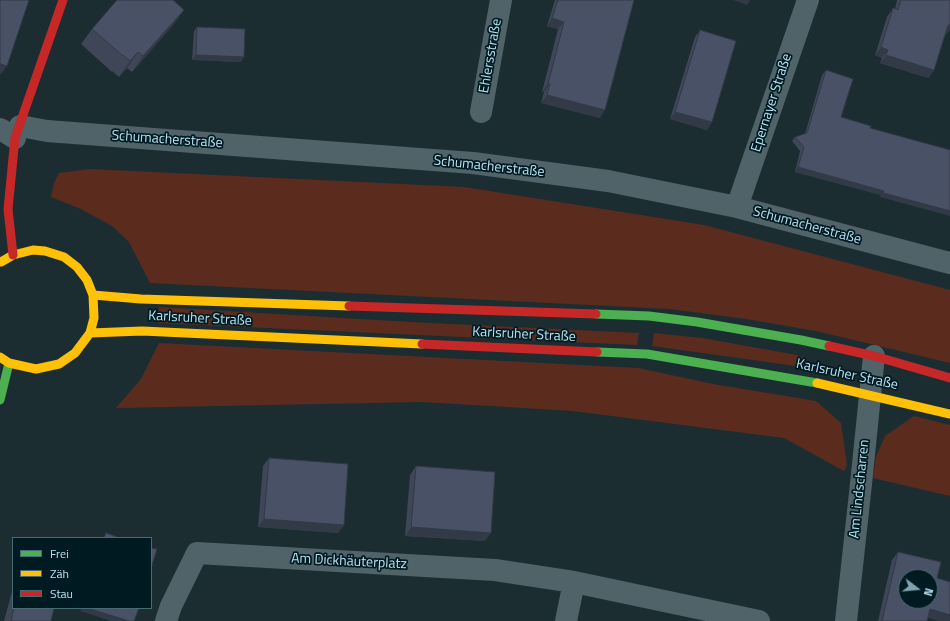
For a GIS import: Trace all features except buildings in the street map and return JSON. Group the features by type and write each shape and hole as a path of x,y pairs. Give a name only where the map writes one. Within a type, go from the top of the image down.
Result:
{"main road":[{"path":"13,255 8,209 12,131 63,0"},
{"path":"0,263 13,255 33,250 45,251 64,257 77,267 87,280 93,295 94,318 90,333 75,354 59,364 36,369 9,363 0,357"},
{"name":"Karlsruher Straße","path":"93,295 141,299 649,316 697,322 794,339 874,356 950,378"},
{"name":"Karlsruher Straße","path":"90,333 150,331 647,354 824,383 870,393 950,414"},
{"path":"0,400 9,363"}],"street":[{"name":"Ehlersstraße","path":"481,112 500,0"},
{"name":"Epernayer Straße","path":"737,207 808,0"},
{"name":"Schumacherstraße","path":"12,131 48,132 473,163 608,181 737,207 950,263"},
{"name":"Am Lindscharren","path":"846,621 874,356"},
{"name":"Am Dickhäuterplatz","path":"166,621 171,606 197,553 496,570 574,582"},
{"path":"566,621 574,582 759,621"}],"shaded area":[{"path":"90,169 464,187 704,225 950,290 950,363 816,331 746,319 670,309 150,283 129,242 112,226 81,209 51,197 54,183 59,173"},
{"path":"159,307 410,322 639,333 637,345 158,323"},
{"path":"654,333 702,338 797,355 804,358 807,363 803,367 652,346"},
{"path":"159,343 638,368 713,384 816,401 841,423 847,465 844,471 784,438 573,411 422,402 116,408 141,379"},
{"path":"914,416 950,425 950,496 873,478 876,457 885,436"}],"traffic: fast":[{"path":"596,314 649,316 697,322 829,346"},
{"path":"597,352 647,354 817,383"},
{"path":"0,400 9,363"}],"traffic: slow":[{"path":"0,357 9,363 36,369 59,364 75,353 90,333 94,318 93,295 87,280 77,267 64,257 45,251 33,250 13,255 1,262"},
{"path":"93,295 141,299 349,306"},
{"path":"90,333 142,331 422,344"},
{"path":"817,383 950,414"}],"traffic: jam":[{"path":"13,255 8,209 15,138 63,0"},
{"path":"349,306 596,314"},
{"path":"422,344 597,352"},
{"path":"829,346 874,356 950,378"}]}
